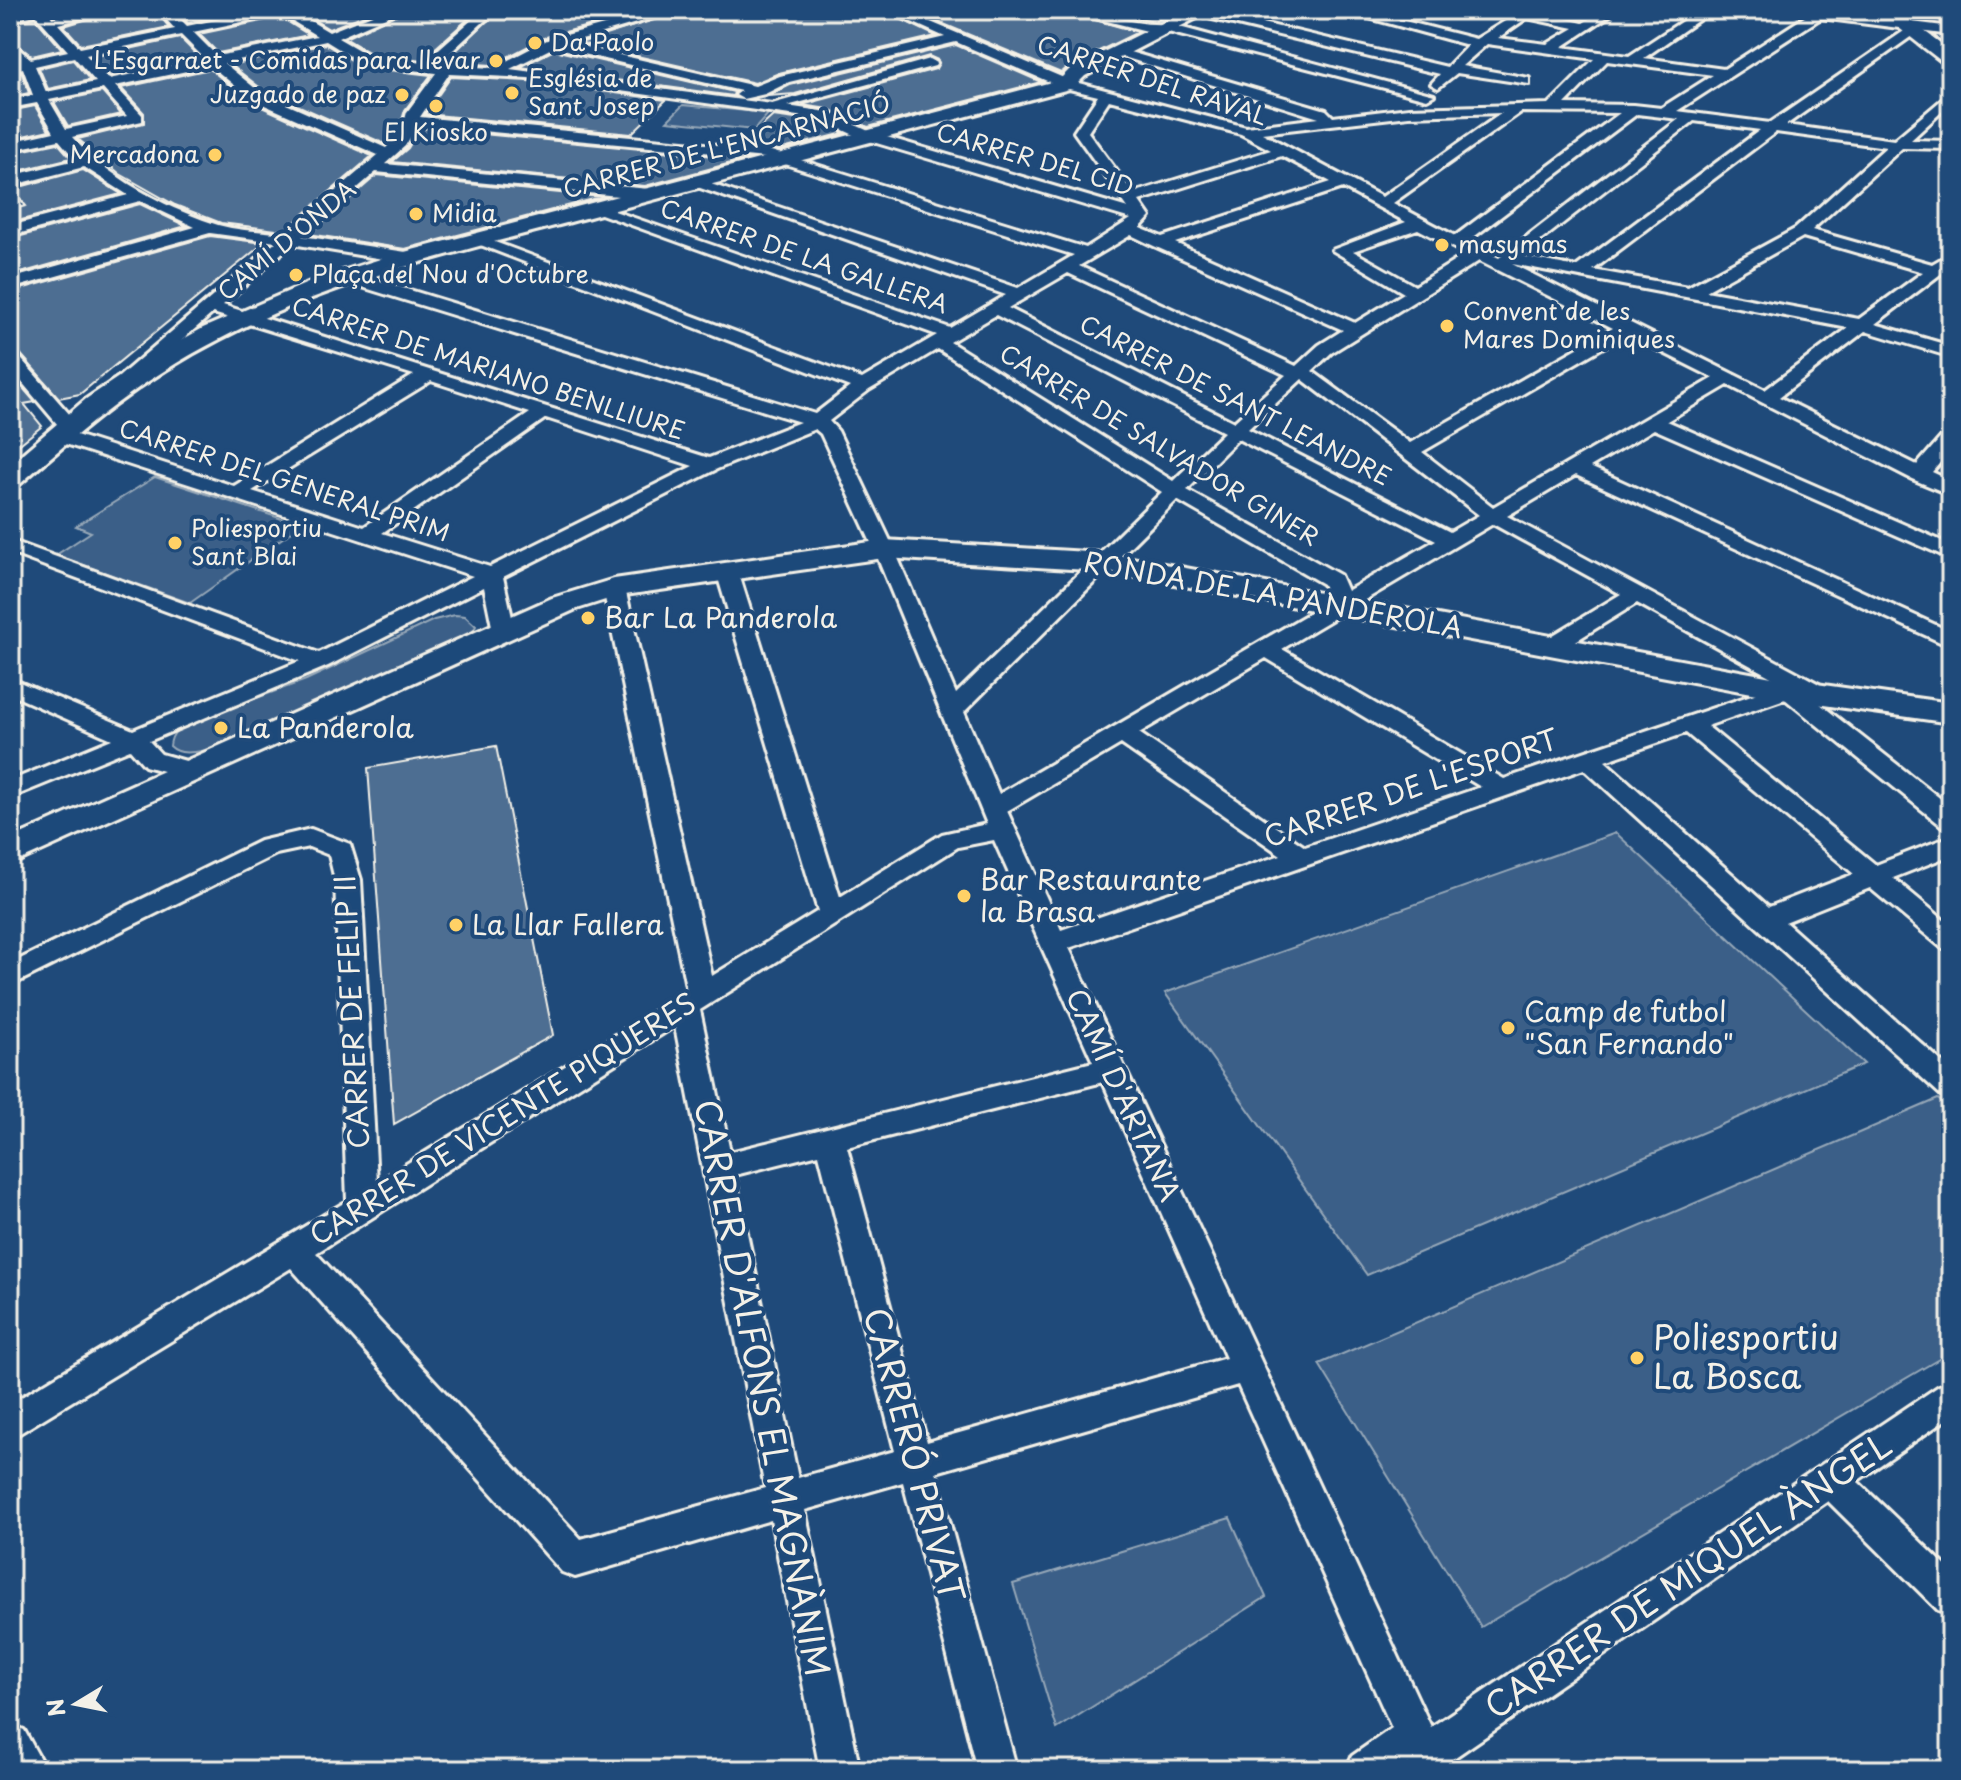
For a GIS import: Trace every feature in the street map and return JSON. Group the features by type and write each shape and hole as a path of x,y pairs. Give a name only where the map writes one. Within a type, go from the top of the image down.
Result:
{"street":[{"path":"10,16 109,10"},
{"path":"164,10 214,61 256,96 388,154"},
{"path":"10,104 328,37 396,10"},
{"path":"426,68 490,10"},
{"path":"643,10 657,13"},
{"path":"495,71 552,43 675,10"},
{"name":"CARRER DEL RAVAL","path":"891,10 1066,84 1246,131 1478,254 1951,489"},
{"path":"1069,10 1155,29 1168,28 1427,95"},
{"path":"1346,10 1482,42 1726,73"},
{"path":"1498,10 1527,13 1585,27"},
{"path":"1549,49 1612,10"},
{"path":"1632,60 1707,10"},
{"path":"1789,10 1908,28 1951,31"},
{"path":"1885,10 1951,60"},
{"path":"10,67 286,11"},
{"name":"CARRER DEL CID","path":"286,11 368,61 445,70 495,71 822,115 868,136 1136,223 1160,243 1357,330"},
{"path":"1202,11 1452,71 1524,81"},
{"name":"CARRER DE L'ENCARNACIÓ","path":"401,260 1066,84 1078,72 1202,11"},
{"path":"1409,112 1482,42 1527,13"},
{"path":"10,146 137,118 43,14"},
{"path":"1665,112 1818,14"},
{"path":"1578,273 1908,28"},
{"path":"733,101 755,89 785,79 958,38"},
{"path":"552,43 794,100"},
{"path":"10,46 27,62 41,98 62,134 86,162 141,196 210,228 400,255 401,260 345,276 252,317 228,314 211,305"},
{"path":"959,56 984,49"},
{"path":"1118,53 1321,113 1330,121"},
{"path":"1553,108 1604,56"},
{"path":"767,106 944,60"},
{"name":"CAMÍ D'ONDA","path":"10,478 388,154 409,131 411,120 445,70"},
{"path":"10,790 320,661 710,465 818,421 863,386 1088,254 1136,223 1130,199 1081,132 1106,94"},
{"path":"1690,293 1801,232 1894,144 1951,96"},
{"path":"1246,131 1409,112 1518,108 1634,109 1894,144 1951,145"},
{"path":"1383,203 1518,108"},
{"path":"1457,242 1634,109"},
{"path":"1507,259 1692,116"},
{"path":"411,120 784,158 1088,254"},
{"path":"1130,199 1284,151"},
{"path":"10,181 86,162"},
{"path":"374,167 649,194"},
{"path":"691,182 1021,294"},
{"path":"1160,243 1344,183"},
{"path":"10,231 141,196"},
{"name":"CARRER DE LA GALLERA","path":"595,209 945,338"},
{"path":"1414,292 1340,250 1419,223"},
{"path":"10,284 210,228"},
{"path":"1801,232 1935,270"},
{"path":"478,241 863,386"},
{"path":"952,711 1235,431 1325,349 1478,254 1862,325 1951,352"},
{"path":"1766,398 1951,258"},
{"path":"1067,266 1308,375 1493,516 1821,695"},
{"path":"345,276 818,421"},
{"name":"CARRER DE SANT LEANDRE","path":"995,308 1451,540"},
{"name":"CAMÍ D'ONDA","path":"107,396 192,343 252,317"},
{"name":"CARRER DE MARIANO BENLLIURE","path":"252,317 710,465"},
{"path":"1407,453 1625,328"},
{"name":"CARRER DE SALVADOR GINER","path":"945,338 1175,491 1332,580 1342,604"},
{"path":"10,357 65,432"},
{"path":"236,493 427,375"},
{"name":"CARRER DE VICENTE PIQUERES","path":"10,1423 294,1250 951,840 997,820 1122,733 1726,379"},
{"path":"366,535 543,412"},
{"name":"CAMÍ D'ARTANA","path":"818,421 829,431 884,549 997,820 1424,1753"},
{"path":"1653,422 1951,553"},
{"name":"CARRER DEL GENERAL PRIM","path":"65,432 236,493 492,575"},
{"path":"1919,475 1951,438"},
{"path":"1575,467 1951,640"},
{"path":"10,546 320,661"},
{"name":"RONDA DE LA PANDEROLA","path":"10,853 563,604 614,588 884,549 1105,562 1788,690 1951,713"},
{"path":"727,571 832,914"},
{"path":"492,575 504,631"},
{"name":"CARRER D'ALFONS EL MAGNÀNIM","path":"614,588 693,1000 718,1167 840,1770"},
{"path":"1553,645 1636,594"},
{"path":"1266,649 1502,789"},
{"path":"10,685 135,740 153,760 191,771"},
{"path":"1788,690 1951,820"},
{"name":"CARRER DE L'ESPORT","path":"1053,943 1788,690"},
{"path":"1690,724 1951,941"},
{"path":"1122,733 1302,857"},
{"path":"1588,759 1951,1087"},
{"name":"CARRER DE FELIP II","path":"10,976 269,847 311,838 341,850 348,880 363,1207"},
{"path":"1766,919 1951,845"},
{"path":"718,1167 1111,1069"},
{"name":"CARRERÓ PRIVAT","path":"830,1139 997,1770"},
{"path":"294,1250 575,1559 1247,1367"},
{"name":"CARRER DE MIQUEL ÀNGEL","path":"1366,1770 1424,1753 1951,1397"},
{"path":"1830,1479 1951,1597"},
{"path":"10,1744 26,1770"}],"shaded area":[{"path":"683,105 769,113 754,130 667,121"},
{"name":"Poliesportiu Sant Blai","path":"155,477 301,525 190,603 56,555 91,532 76,526"},
{"path":"465,616 476,626 468,639 212,749 185,752 170,746 177,731 191,722 306,680 434,620"},
{"name":"Camp de futbol \"San Fernando\"","path":"1616,833 1864,1064 1367,1275 1165,993"},
{"name":"Poliesportiu La Bosca","path":"1938,1099 1951,1110 1951,1352 1481,1627 1319,1364"},
{"path":"1230,1518 1266,1597 1057,1729 1013,1584"}],"building":[{"path":"118,10 155,10 169,27 81,45 64,26"},
{"path":"175,10 249,10 188,23"},
{"path":"298,10 377,10 329,29"},
{"path":"405,10 478,10 422,60 372,54 345,38"},
{"path":"499,10 649,10 546,37 492,65 444,62"},
{"path":"684,10 882,10 936,36 779,73 755,83 580,43"},
{"path":"910,10 1060,10 1138,32 1070,65 1061,73"},
{"path":"1092,10 1182,10 1155,21"},
{"path":"280,17 309,35 218,53 199,34"},
{"path":"35,18 62,49 32,56 10,39 10,23"},
{"path":"180,38 199,57 110,76 92,57"},
{"path":"325,44 363,67 431,75 405,110 399,130 385,144 263,90 231,65"},
{"path":"956,45 1041,82 868,127 828,109 802,105 936,69 938,60 929,56 795,94 768,96 790,85"},
{"path":"554,50 734,92 733,96 520,67"},
{"path":"73,60 90,80 48,89 39,68"},
{"path":"210,69 250,102 372,156 284,231 221,223 175,205 120,174 78,139 144,123 144,113 121,88"},
{"path":"21,72 29,93 10,97 10,74"},
{"path":"451,77 528,81 666,100 631,134 425,114"},
{"path":"102,92 121,114 68,126 54,102"},
{"path":"35,106 49,130 10,139 10,135 22,133 10,111"},
{"path":"773,116 818,122 844,133 779,150 742,144"},
{"path":"420,128 746,159 645,186 392,162 408,148"},
{"path":"58,143 71,158 10,173 10,153"},
{"path":"83,170 121,194 10,223 10,210 26,206 12,189"},
{"path":"377,175 601,197 405,249 309,234"},
{"path":"140,204 186,226 10,276 10,239"},
{"path":"210,236 264,243 80,394 59,398 18,351 10,349 10,292"},
{"path":"10,373 35,402 24,404 42,426 10,452"},
{"name":"La Llar Fallera","path":"496,746 553,1035 394,1124 368,768"}],"place":[{"name":"Da Paolo","path":"535,43"},
{"name":"L'Esgarraet - Comidas para llevar","path":"496,61"},
{"name":"Església de Sant Josep","path":"512,93"},
{"name":"Juzgado de paz","path":"402,95"},
{"name":"El Kiosko","path":"436,106"},
{"name":"Mercadona","path":"215,155"},
{"name":"Midia","path":"416,214"},
{"name":"masymas","path":"1442,245"},
{"name":"Plaça del Nou d'Octubre","path":"296,275"},
{"name":"Convent de les Mares Dominiques","path":"1447,326"},
{"name":"Poliesportiu Sant Blai","path":"175,543"},
{"name":"Bar La Panderola","path":"588,618"},
{"name":"La Panderola","path":"221,728"},
{"name":"Bar Restaurante la Brasa","path":"964,896"},
{"name":"La Llar Fallera","path":"456,925"},
{"name":"Camp de futbol \"San Fernando\"","path":"1508,1028"},
{"name":"Poliesportiu La Bosca","path":"1637,1358"}]}
